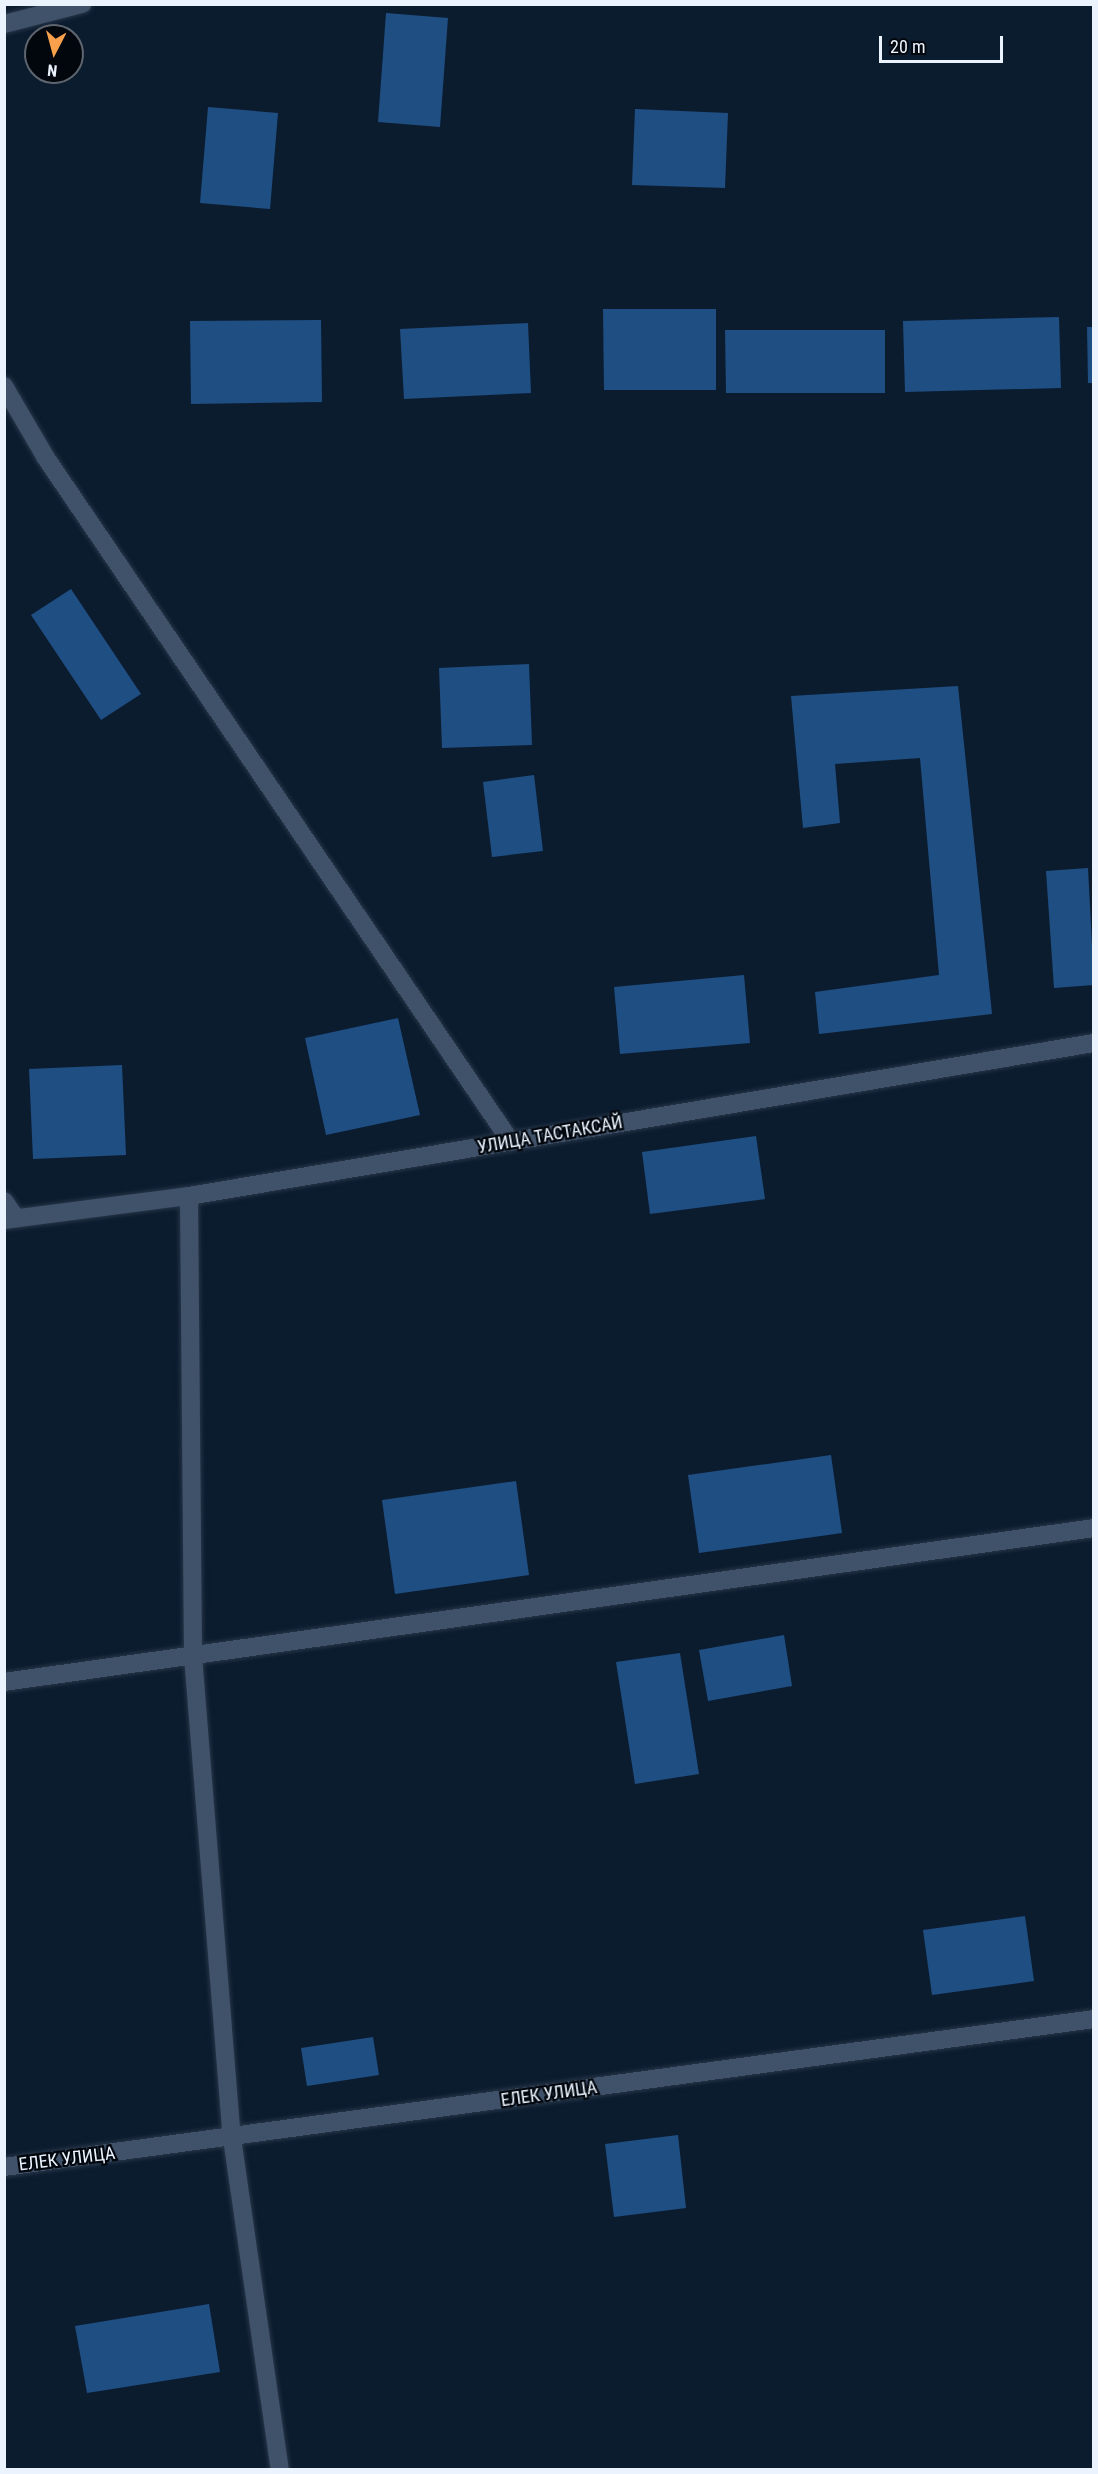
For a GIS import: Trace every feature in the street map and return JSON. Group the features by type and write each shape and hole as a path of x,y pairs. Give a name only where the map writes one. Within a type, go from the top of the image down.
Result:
{"street":[{"path":"4,24 82,4"},
{"path":"4,386 46,458 511,1142"},
{"name":"УЛИЦА ТАСТАКСАЙ","path":"10,1219 189,1196 1094,1043"},
{"path":"189,1196 193,1656 232,2138 280,2469"},
{"path":"4,1201 10,1219"},
{"path":"4,1682 1094,1528"},
{"name":"ЕЛЕК УЛИЦА","path":"4,2167 232,2138 1094,2019"}],"building":[{"path":"386,13 448,18 440,127 378,122"},
{"path":"208,107 278,113 270,209 200,203"},
{"path":"635,109 728,113 725,188 632,185"},
{"path":"603,309 716,309 716,390 604,390"},
{"path":"1059,317 1061,388 905,392 903,321"},
{"path":"321,320 322,402 191,404 190,321"},
{"path":"528,323 531,393 404,399 400,329"},
{"path":"1087,327 1094,327 1094,383 1088,383"},
{"path":"725,330 885,330 885,393 726,393"},
{"path":"71,589 141,694 101,720 31,615"},
{"path":"529,664 532,745 442,748 439,668"},
{"path":"958,686 992,1014 819,1034 815,992 939,975 920,758 835,764 840,823 803,828 791,696"},
{"path":"534,775 543,851 492,857 483,782"},
{"path":"1088,868 1094,985 1054,988 1046,871"},
{"path":"744,975 750,1043 620,1054 614,987"},
{"path":"398,1018 420,1115 326,1135 305,1038"},
{"path":"122,1065 126,1155 33,1159 29,1069"},
{"path":"756,1136 765,1199 650,1214 642,1152"},
{"path":"831,1455 842,1533 699,1553 688,1475"},
{"path":"516,1481 529,1575 395,1594 382,1500"},
{"path":"784,1635 792,1686 708,1701 699,1650"},
{"path":"680,1653 699,1774 635,1784 616,1662"},
{"path":"1025,1916 1034,1981 932,1995 923,1930"},
{"path":"373,2037 379,2075 307,2086 301,2048"},
{"path":"678,2135 686,2208 614,2217 605,2144"},
{"path":"209,2304 220,2372 87,2393 75,2326"}]}
